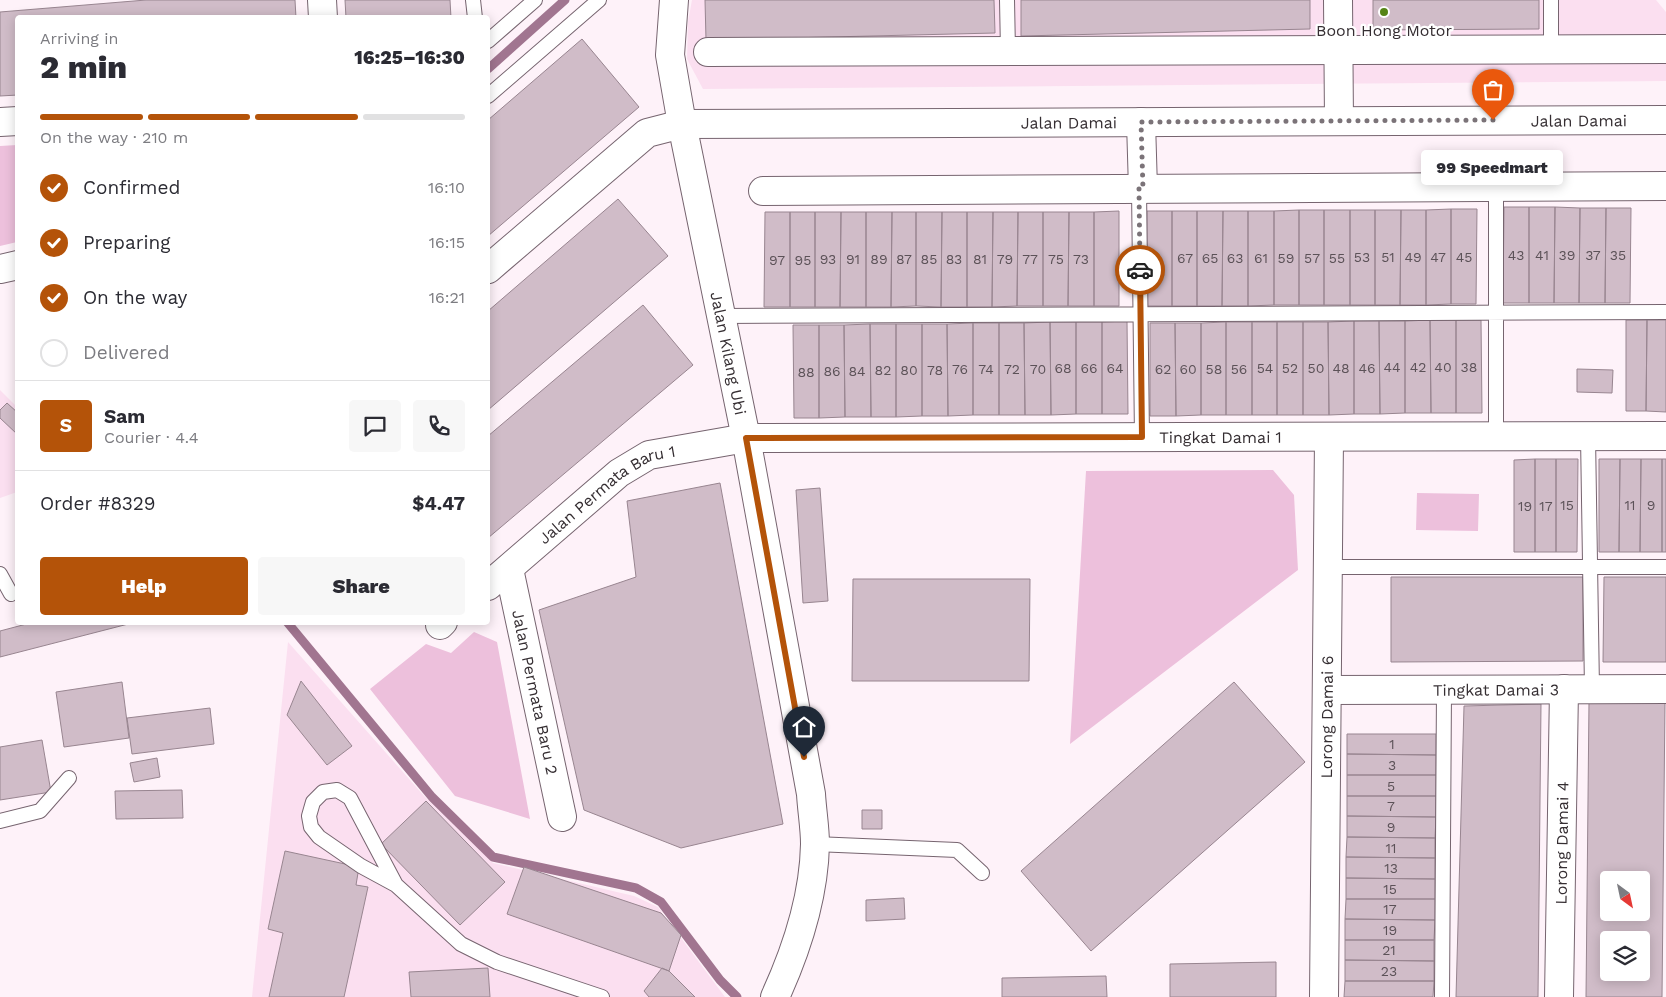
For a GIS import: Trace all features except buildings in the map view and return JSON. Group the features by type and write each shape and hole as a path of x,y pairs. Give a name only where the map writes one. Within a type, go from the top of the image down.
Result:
{"street":[{"path":"322,0 323,15"},
{"name":"Jalan Kilang Ubi","path":"674,0 670,55 682,124 746,438 811,794 815,844 811,887 794,955 775,997"},
{"path":"1338,0 1338,121"},
{"path":"708,52 1666,49"},
{"name":"Jalan Damai","path":"490,267 646,133 682,124 1666,120"},
{"path":"0,122 15,121"},
{"path":"1141,122 1141,189"},
{"path":"763,191 1666,186"},
{"path":"0,269 15,266"},
{"name":"Tingkat Damai 1","path":"746,438 1666,436"},
{"name":"Lorong Damai 6","path":"1324,997 1329,437"},
{"name":"Jalan Permata Baru 1","path":"490,584 619,473 649,455 746,438"},
{"name":"Jalan Permata Baru 2","path":"508,569 562,817"},
{"name":"Lorong Damai 4","path":"1559,997 1564,689"},
{"name":"Tingkat Damai 3","path":"1327,690 1666,689"}],"lane":[{"path":"474,0 475,15"},
{"path":"490,39 535,0"},
{"path":"490,94 599,0"},
{"path":"1007,0 1008,50"},
{"path":"1551,0 1551,49"},
{"path":"1496,187 1496,436"},
{"path":"1141,189 1140,316 1142,437"},
{"path":"722,316 1140,316 1666,312"},
{"path":"1588,436 1592,689"},
{"path":"1328,567 1666,567"},
{"path":"0,574 11,594"},
{"path":"1442,997 1444,690"},
{"path":"0,821 40,811 69,778"},
{"path":"396,885 350,798 337,790 323,792 314,802 309,816 311,827 319,837 361,866 396,885 462,944 497,962 602,997"},
{"path":"815,844 956,850 982,873"}],"shaded area":[{"path":"692,0 1656,0 1666,12 1666,81 703,89 687,59 688,22"},
{"path":"15,145 15,242 0,246 0,146"},
{"path":"0,390 15,405 15,493 0,498"},
{"path":"1273,470 1294,495 1298,570 1070,744 1086,471"},
{"path":"1417,493 1479,494 1478,531 1416,530"},
{"path":"474,632 497,642 530,819 455,796 370,689 426,644 451,653"},
{"path":"288,642 425,797 493,863 634,896 658,907 725,997 252,997"}],"waterway":[{"path":"490,67 565,0"},
{"path":"289,625 432,797 493,857 636,888 661,902 720,980 737,997"}],"way so far":[{"path":"1140,270 1139,189 1143,189 1141,122 1493,120"}],"place":[{"name":"Boon Hong Motor","path":"1384,12"},
{"name":"99 Speedmart","path":"1493,120"}],"route":[{"path":"804,757 746,438 1142,437 1140,270"}]}
